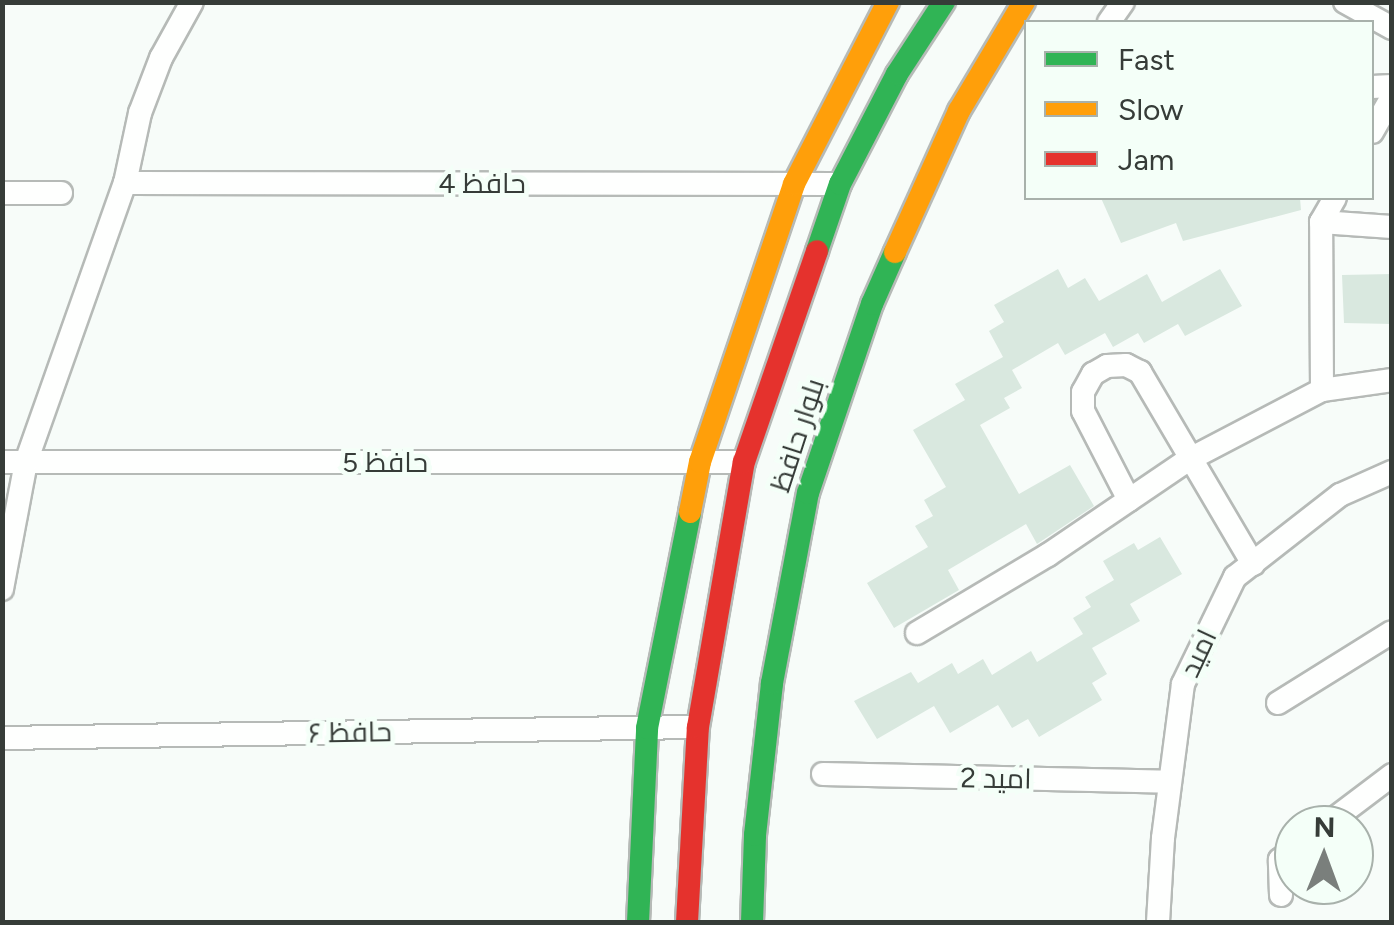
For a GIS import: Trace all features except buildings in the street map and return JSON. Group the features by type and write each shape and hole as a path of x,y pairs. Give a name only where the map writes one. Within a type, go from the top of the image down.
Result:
{"main road":[{"path":"638,922 646,728 700,462 794,184 888,2"},
{"name":"بلوار حافظ","path":"686,922 698,727 744,462 840,184 897,74 944,2"},
{"name":"بلوار حافظ","path":"752,922 755,835 772,684 808,493 872,304 959,110 1024,2"}],"street":[{"path":"2,590 14,462 125,182 140,112 161,58 192,2"},
{"path":"1345,2 1392,28"},
{"path":"1374,128 1392,97"},
{"name":"حافظ 4","path":"125,182 840,184"},
{"path":"2,192 62,193"},
{"path":"1322,390 1320,222 1333,200"},
{"path":"1320,222 1392,227"},
{"path":"1129,500 1083,411 1083,392 1093,374 1107,366 1126,365 1140,372 1188,460 1253,564"},
{"path":"916,633 1048,555 1188,460 1322,390 1392,380"},
{"name":"حافظ 5","path":"14,462 744,462"},
{"name":"امید","path":"1158,922 1183,684 1236,577 1340,495 1392,472"},
{"path":"1278,703 1392,632"},
{"name":"حافظ ۶","path":"2,738 698,727"},
{"name":"امید 2","path":"823,774 1170,782"},
{"path":"1352,805 1392,774"}],"traffic: fast":[{"path":"817,251 840,184 897,74 944,2"},
{"path":"752,922 755,835 772,683 808,493 872,304 895,252"},
{"path":"638,922 647,728 690,512"}],"traffic: slow":[{"path":"690,512 700,462 794,184 888,2"},
{"path":"895,252 959,111 1024,2"}],"traffic: jam":[{"path":"687,922 698,727 744,462 817,251"}]}
